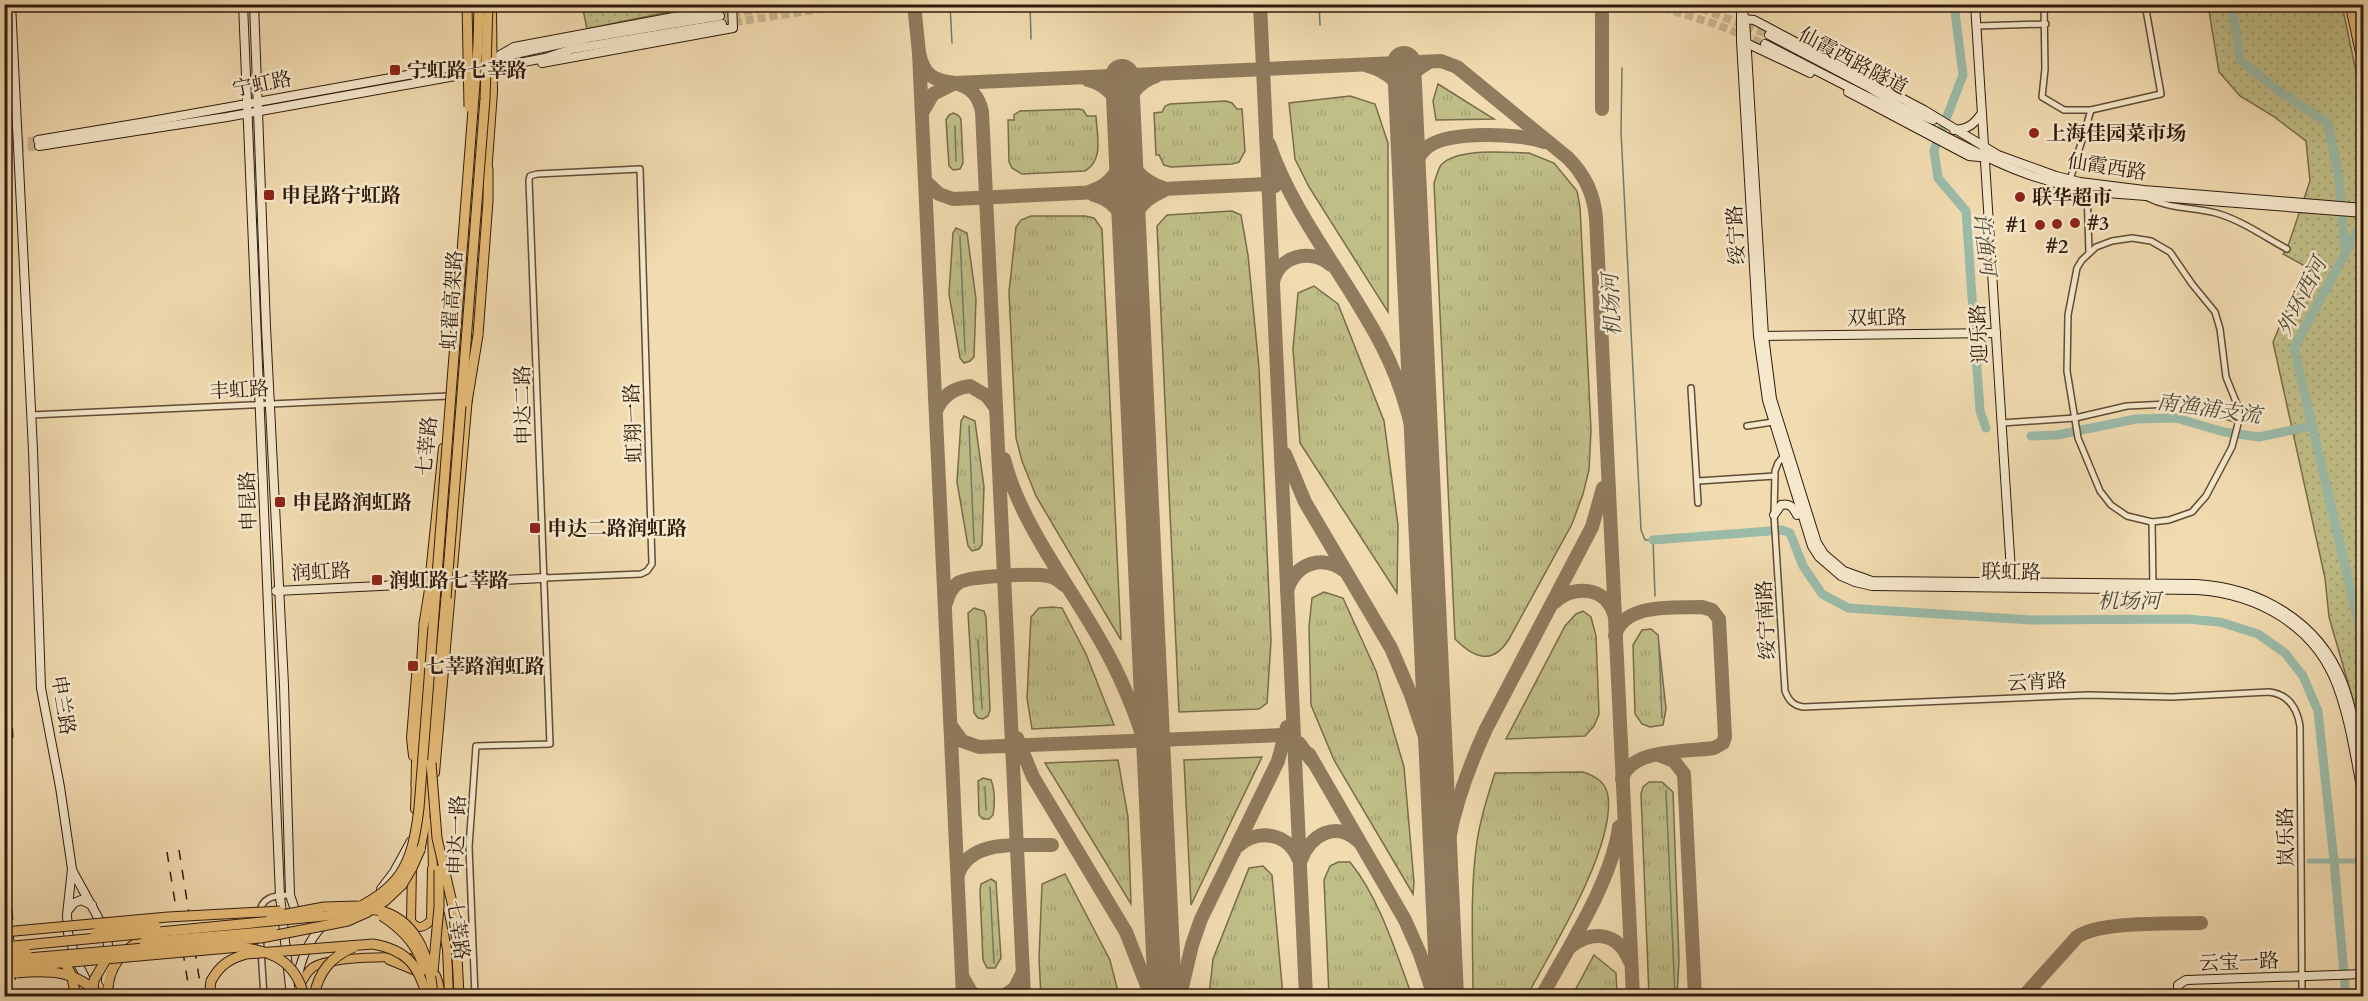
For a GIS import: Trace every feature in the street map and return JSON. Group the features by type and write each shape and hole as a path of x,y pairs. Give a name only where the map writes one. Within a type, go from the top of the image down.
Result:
{"highway":[{"path":"465,4 470,160"},
{"name":"虹翟高架路","path":"440,530 458,333 470,160 477,4"},
{"name":"虹翟高架路","path":"431,763 485,99 490,4"},
{"path":"2350,4 2364,69"},
{"path":"459,433 471,383 478,335 488,201 488,169"},
{"path":"416,786 423,624 440,530"},
{"path":"4,947 345,914 374,901 392,884 405,866 415,843 440,530"},
{"path":"431,763 440,884 432,981"},
{"path":"4,960 261,938 348,921 366,913 385,901 402,885 420,850 431,763"},
{"path":"437,838 453,907 459,996"},
{"path":"52,942 114,929 262,919 302,911 358,906 384,911 399,920 418,938 428,959 434,996"},
{"path":"4,933 168,917 302,911"},
{"path":"376,911 397,926 411,941 422,962 427,982 427,996"},
{"path":"94,996 94,980 103,963 116,950 133,943 318,927"},
{"path":"4,974 50,971 66,974 82,980 104,996 111,970 121,955 146,938 170,931"},
{"path":"4,933 26,937 48,946 64,960 71,974 76,995"},
{"path":"209,996 210,981 218,968 231,958 246,954 359,945 387,946 401,953 413,964 421,977 427,996"},
{"path":"314,996 317,981 326,965 339,954 359,945"},
{"path":"4,968 251,948 263,950 278,957 291,968 301,984 296,996"},
{"path":"4,954 28,953 41,956 61,971 76,995"}],"main road":[{"name":"申兰路","path":"11,4 32,415 41,688 60,787 72,869 67,915 71,949 94,996"},
{"name":"申昆路","path":"243,4 280,896 296,996"},
{"name":"申昆路","path":"254,4 290,895"},
{"path":"465,4 465,64"},
{"name":"七莘路","path":"477,4 476,62 449,396 429,582 420,622 411,738 416,786 411,921 414,926 420,928 426,926 431,920 432,806 488,169 493,63 490,4"},
{"name":"迎乐路","path":"1975,4 2012,586"},
{"name":"宁虹路","path":"493,63 511,68 733,28 732,5 514,47 493,63 475,72 259,112 38,143 476,62 493,63 545,57 573,49 721,20 588,38 493,63"},
{"name":"绥宁路","path":"1741,7 1761,368 1773,422 1785,454"},
{"path":"1742,19 1754,20 1879,86 1913,112"},
{"name":"仙霞西路隧道","path":"1769,35 1913,112 1919,119"},
{"path":"1744,42 1826,81 1919,119"},
{"name":"仙霞西路隧道","path":"1765,44 1919,119"},
{"path":"573,49 609,51"},
{"path":"1879,86 1948,142"},
{"path":"1954,130 1964,129 1973,124 1982,113"},
{"name":"仙霞西路","path":"1919,119 1954,130 2017,163 2070,180 2364,213"},
{"name":"仙霞西路","path":"1948,142 1970,156 1985,158"},
{"name":"仙霞西路","path":"1948,142 2034,178 2087,191 2364,207"},
{"path":"1970,156 1979,161 1986,170"},
{"name":"双虹路","path":"1761,336 1996,333"},
{"name":"绥宁路","path":"1761,336 1785,454"},
{"path":"449,396 469,396"},
{"name":"联虹路","path":"1785,454 1806,533 1819,557 1841,576 1855,582 1890,587 2215,586 2231,588 2262,599 2287,613 2308,634"},
{"name":"联虹路","path":"1785,454 1817,543 1824,554 1844,571 1872,581 2214,591 2245,598 2284,618 2308,634"},
{"path":"1774,515 1781,505 1792,506 1806,533"},
{"name":"润虹路","path":"269,593 429,582 544,578"},
{"path":"2308,634 2327,654 2342,681 2364,775"},
{"path":"2308,634 2330,669 2341,696 2364,802"},
{"path":"296,996 303,957 314,937 325,923 359,909 377,894 394,872 413,837"},
{"name":"申兰路","path":"72,869 106,932 108,963 104,996"},
{"name":"七莘路","path":"432,869 447,949 449,996"},
{"path":"290,895 294,910 305,917 322,918 342,915"},
{"path":"67,915 69,908 81,900 93,906"},
{"path":"296,996 313,967 324,962 394,957 423,962 432,968 438,980 441,996"},
{"path":"374,958 396,961 416,971 427,996"},
{"path":"81,972 96,975 104,970 108,963"},
{"name":"云宝一路","path":"2178,996 2178,985 2186,981 2364,974"}],"street":[{"path":"2044,4 2046,24 2042,97 2064,110 2091,110 2162,94 2145,4"},
{"path":"1977,26 2046,24"},
{"path":"2070,180 2091,110"},
{"name":"虹翔一路","path":"544,578 641,574 647,571 652,564 640,170"},
{"name":"申达二路","path":"476,746 550,744 530,176 640,170"},
{"path":"2087,191 2089,252"},
{"path":"2144,196 2164,206 2228,217 2288,249"},
{"path":"2132,238 2151,241 2170,252 2215,312 2220,329 2226,377 2239,409 2238,422 2234,440 2206,496 2192,512 2169,520 2152,522 2127,516 2111,505 2100,491 2079,438 2067,371 2068,315 2077,268 2089,252 2112,241 2132,238"},
{"path":"1691,388 1698,503"},
{"name":"丰虹路","path":"32,415 449,396"},
{"path":"2002,423 2075,419 2127,406 2168,404 2194,406 2238,422"},
{"path":"1748,426 1773,422"},
{"path":"1698,481 1775,476 1778,463 1785,454"},
{"name":"绥宁南路","path":"1775,476 1774,515 1785,691 1788,699"},
{"path":"2152,522 2153,590"},
{"name":"云宵路","path":"1788,699 1794,705 1803,707 2088,695 2172,697 2270,692 2277,693 2288,700"},
{"name":"岚乐路","path":"2288,700 2296,711 2300,726 2302,996"},
{"name":"申达一路","path":"475,996 469,847 476,746"},
{"path":"264,996 260,910 271,896 290,895"}],"green space":[{"path":"582,4 702,5 587,29"},
{"path":"2208,5 2342,5 2363,105 2363,748 2353,700 2329,617 2325,578 2273,342 2305,266 2283,254 2287,249 2310,181 2306,141 2273,116 2240,96 2219,72"},
{"path":"1438,84 1494,119 1436,120 1433,101"},
{"path":"1350,96 1375,104 1388,143 1388,312 1309,187 1295,159 1289,103"},
{"path":"1226,101 1232,103 1237,109 1242,109 1245,151 1239,162 1171,167 1164,165 1159,155 1156,155 1154,113 1162,112 1165,106 1170,104"},
{"path":"1083,110 1087,116 1096,116 1098,147 1095,161 1091,166 1085,171 1022,174 1012,168 1009,162 1008,120 1014,120 1014,115 1020,111"},
{"path":"953,113 961,119 963,163 960,169 953,170 949,166 946,120"},
{"path":"1483,152 1529,153 1554,163 1577,191 1580,207 1591,430 1589,470 1572,524 1509,639 1497,653 1484,656 1470,651 1455,639 1434,183 1441,165 1448,159"},
{"path":"1232,211 1241,215 1248,255 1259,368 1271,641 1267,703 1259,709 1179,712 1157,226 1167,215"},
{"path":"1031,216 1085,216 1094,218 1102,229 1121,640 1036,496 1022,461 1016,438 1009,292 1016,227 1021,220"},
{"path":"956,228 967,233 976,299 974,357 964,363 960,358 949,294 953,233"},
{"path":"1314,286 1338,304 1384,421 1398,525 1397,593 1300,443 1293,349 1298,293"},
{"path":"964,416 975,421 984,487 982,545 979,549 972,551 968,546 957,482 961,421"},
{"path":"1324,592 1343,598 1376,671 1404,767 1414,882 1413,894 1334,760 1311,705 1309,627 1312,598"},
{"path":"974,608 984,611 986,617 990,710 988,716 983,719 978,718 974,713 968,613"},
{"path":"1039,608 1062,608 1086,654 1114,725 1032,729 1027,698 1031,617"},
{"path":"1583,611 1591,617 1596,636 1599,714 1594,726 1585,736 1506,739 1565,626 1576,614"},
{"path":"1651,629 1658,635 1666,709 1663,725 1650,727 1642,724 1635,714 1633,645 1642,630"},
{"path":"1262,757 1191,905 1184,760"},
{"path":"1118,760 1128,817 1131,904 1045,763"},
{"path":"1583,772 1596,778 1605,787 1608,796 1608,818 1602,843 1580,898 1527,996 1473,996 1474,867 1481,820 1495,773"},
{"path":"983,778 991,780 993,788 994,811 989,819 983,819 979,815 978,781"},
{"path":"1649,782 1662,782 1673,792 1679,960 1677,996 1649,996 1641,794 1643,787"},
{"path":"1338,862 1350,862 1370,892 1379,909 1412,996 1329,996 1324,880 1330,866"},
{"path":"1263,866 1272,875 1283,996 1209,996 1213,959 1249,868"},
{"path":"1065,874 1110,960 1119,996 1041,996 1039,959 1042,884"},
{"path":"991,879 996,882 1001,958 995,968 987,968 983,960 980,891 981,884"},
{"path":"1594,955 1616,973 1617,996 1572,996"}],"waterway":[{"path":"950,4 952,43"},
{"path":"1030,4 1031,39"},
{"path":"1319,4 1320,25"},
{"name":"许渔河","path":"1954,4 1963,75 1934,150 1938,178 1966,211 1980,411 1986,428"},
{"name":"外环西河","path":"2232,4 2240,60 2276,89 2328,123 2339,178 2345,254"},
{"name":"机场河","path":"1622,68 1621,131 1641,530 1645,540 1653,540 1655,596"},
{"path":"955,126 956,161"},
{"name":"外环西河","path":"2364,219 2294,348 2364,647"},
{"path":"960,236 965,351"},
{"name":"南渔浦支流","path":"2031,436 2057,435 2136,419 2176,418 2224,432 2259,437 2311,426"},
{"path":"969,426 974,543"},
{"name":"机场河","path":"1653,540 1782,530 1790,533 1803,566 1822,594 1848,608 2031,620 2187,619 2220,622 2258,634 2285,653 2303,676 2318,711 2346,996"},
{"name":"外环西河","path":"2356,617 2364,618"},
{"path":"978,640 982,709"},
{"path":"1659,646 1662,718"},
{"path":"985,787 986,810"},
{"path":"1666,791 1675,996"},
{"name":"机场河","path":"2309,861 2364,861"},
{"path":"990,887 994,963"}],"taxiway":[{"path":"914,4 919,53 963,996"},
{"path":"1260,4 1306,996"},
{"path":"1602,4 1602,109"},
{"path":"919,53 924,67 931,76 941,81 955,83 1441,61 1457,67 1568,158 1579,171 1590,193 1596,218 1633,996"},
{"path":"1405,91 1411,74 1429,62"},
{"path":"1368,66 1392,79 1401,90 1406,103"},
{"path":"1124,119 1127,105 1137,87 1156,76"},
{"path":"1088,80 1101,85 1112,94 1124,119"},
{"path":"923,111 933,94 955,83 966,87 973,93 979,101 982,112 1024,996"},
{"path":"1409,182 1421,153 1439,141 1469,136 1503,135 1544,142"},
{"path":"1269,144 1292,196 1367,319 1390,362 1410,419 1424,498"},
{"path":"1125,145 1130,160 1138,172 1163,188"},
{"path":"1091,191 1104,185 1114,175 1125,147"},
{"path":"925,181 939,194 953,199 1267,184 1275,186"},
{"path":"1130,239 1132,222 1139,209 1149,199 1163,191"},
{"path":"1094,195 1107,200 1117,209 1124,220 1128,234"},
{"path":"1273,282 1282,266 1297,257 1315,257 1331,265"},
{"path":"936,411 941,401 949,394 970,386 987,396 996,408"},
{"path":"1285,454 1305,502 1391,648 1411,695 1425,737 1439,819"},
{"path":"1004,459 1012,485 1037,537 1098,636 1116,669 1129,700 1146,751 1157,827"},
{"path":"1444,923 1449,839 1455,811 1469,769 1486,729 1592,527 1603,488"},
{"path":"1287,590 1297,573 1311,564 1328,563 1345,571"},
{"path":"946,603 950,592 958,583 974,579 1041,575 1055,578 1064,585"},
{"path":"1555,602 1571,592 1588,591 1604,598 1614,614"},
{"path":"1615,636 1620,625 1628,617 1652,609 1702,607 1712,610 1719,619 1725,737 1723,743 1714,748 1661,753 1648,757 1627,769 1622,779"},
{"path":"951,726 962,741 979,747 1282,735 1299,743 1312,761"},
{"path":"1180,996 1192,945 1201,919 1278,761 1287,727"},
{"path":"1017,738 1033,777 1126,932 1151,996"},
{"path":"1309,754 1405,920 1420,954 1434,996"},
{"path":"1659,755 1674,761 1684,774 1695,996"},
{"path":"1542,996 1588,914 1615,848 1619,827"},
{"path":"1301,860 1305,851 1317,837 1325,833 1341,832 1358,841"},
{"path":"1238,846 1254,837 1271,836 1287,843 1298,858"},
{"path":"958,874 964,862 985,849 1012,845 1052,845"},
{"path":"2024,996 2077,937 2088,932 2136,924 2201,923"},
{"path":"1570,947 1587,938 1604,937 1618,944 1629,960"},
{"path":"1004,996 1015,988 1022,974"},
{"path":"963,978 971,992 977,996"}],"runway":[{"path":"1404,63 1447,996"},
{"path":"1122,76 1165,996"}],"tunnel":[{"path":"720,16 789,4"},
{"path":"722,24 854,4"},
{"path":"1651,4 1715,24 1765,44"},
{"path":"1690,4 1769,35"},
{"path":"4,144 38,140"},
{"path":"4,151 39,146"}],"railway":[{"path":"4,548 13,743"},
{"path":"4,730 16,996"},
{"path":"179,850 202,996"},
{"path":"167,852 190,996"}],"place":[{"name":"宁虹路七莘路","path":"395,70"},
{"name":"上海佳园菜市场","path":"2034,133"},
{"name":"申昆路宁虹路","path":"269,195"},
{"name":"联华超市","path":"2020,197"},
{"name":"#3","path":"2075,223"},
{"name":"#2","path":"2057,224"},
{"name":"#1","path":"2040,225"},
{"name":"申昆路润虹路","path":"280,502"},
{"name":"申达二路润虹路","path":"535,528"},
{"name":"润虹路七莘路","path":"377,580"},
{"name":"七莘路润虹路","path":"413,666"}]}
